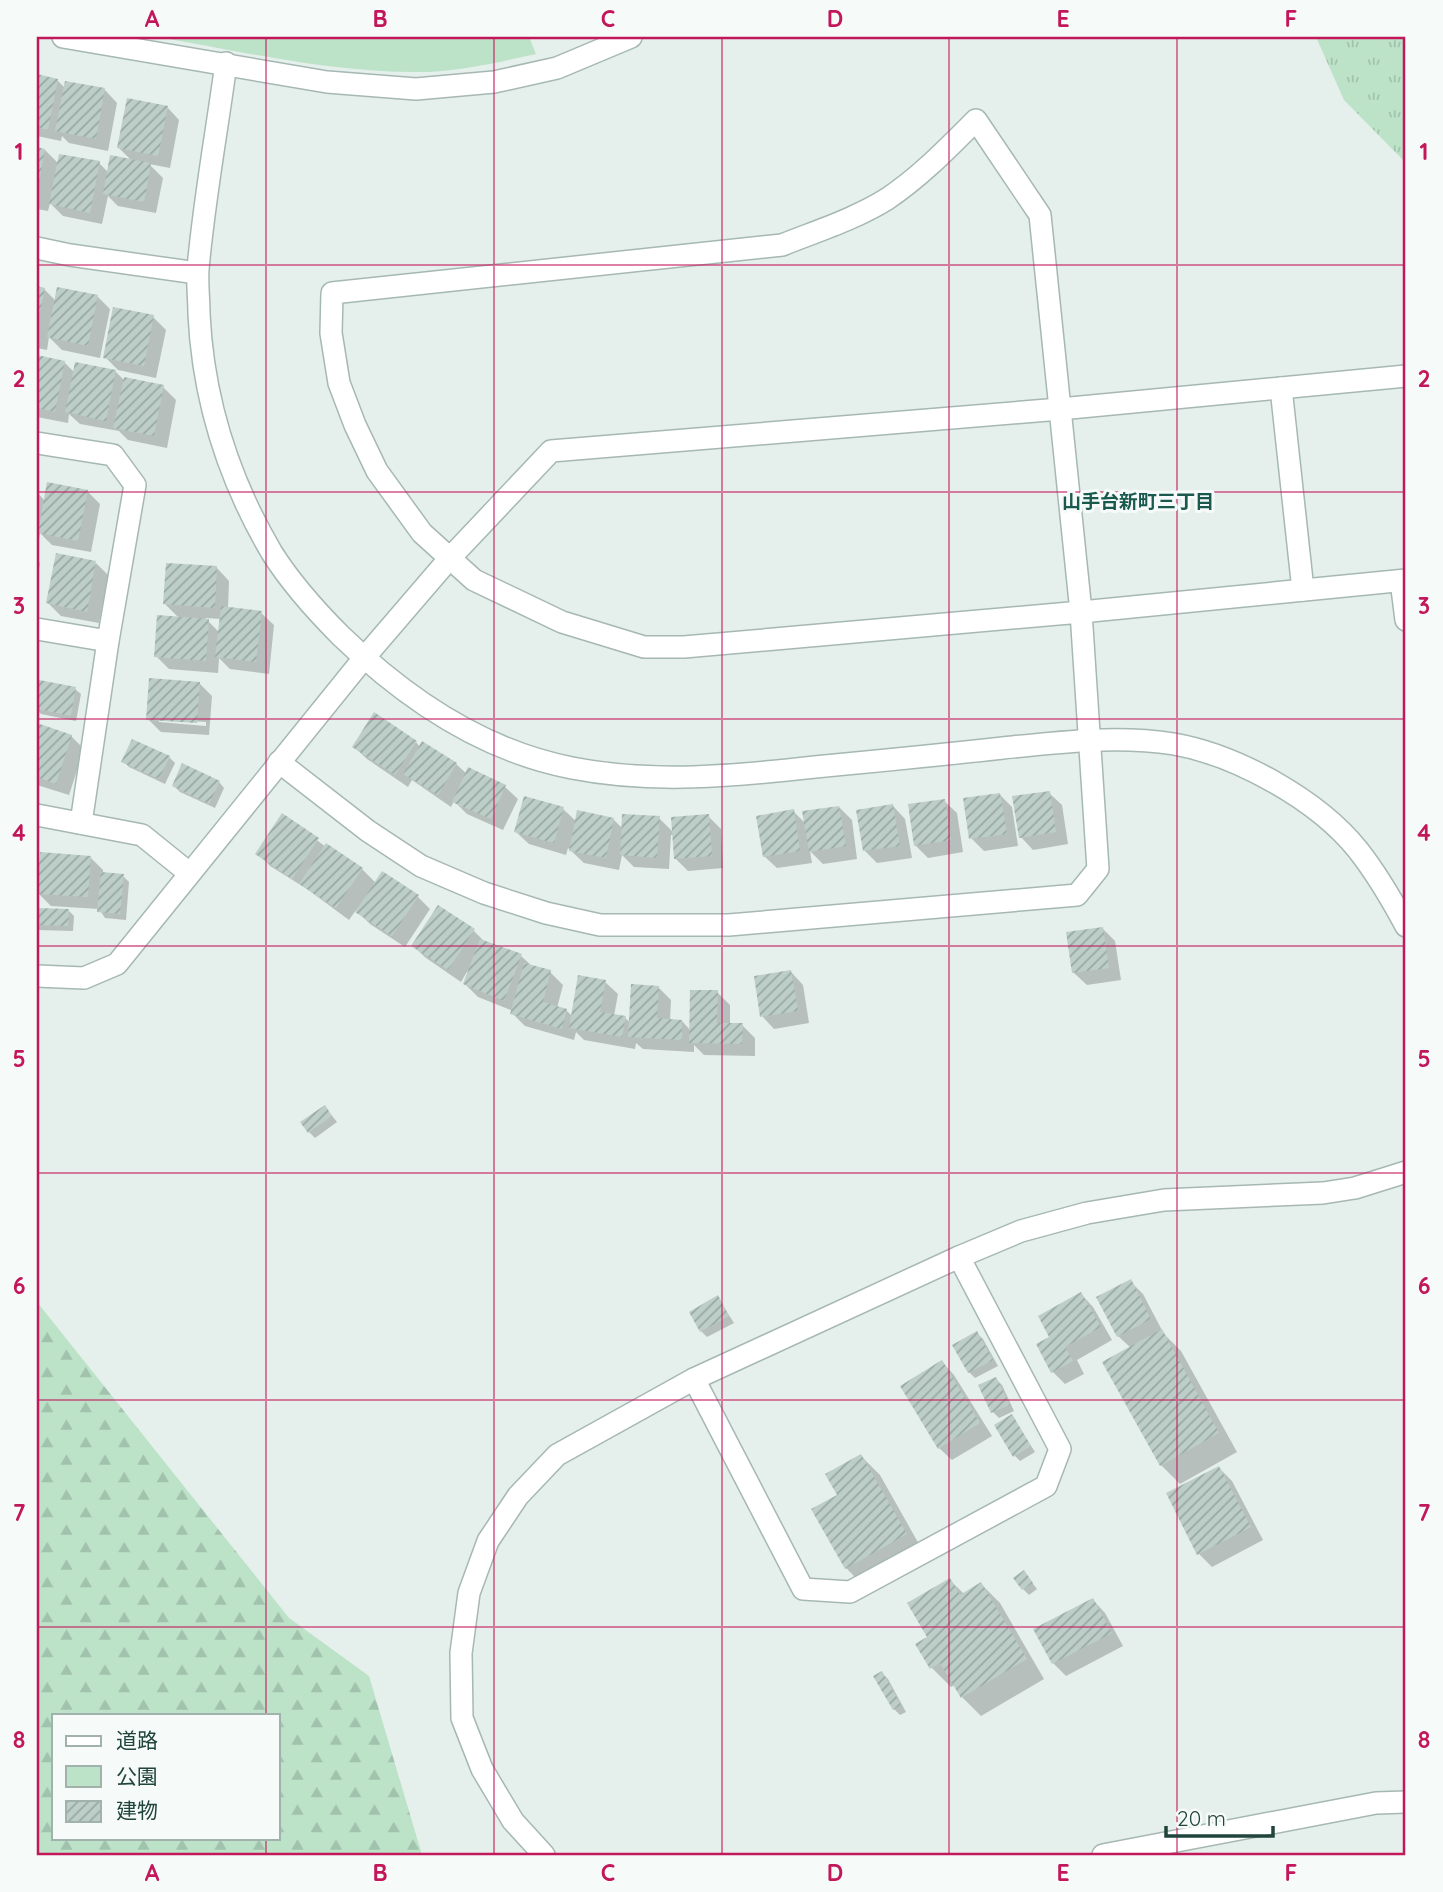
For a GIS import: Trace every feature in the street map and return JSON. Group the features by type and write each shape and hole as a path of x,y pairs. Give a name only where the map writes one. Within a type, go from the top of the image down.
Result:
{"street":[{"path":"63,37 327,82 416,89 494,82 557,68 631,37"},
{"path":"226,63 197,273 201,351 216,427 241,490 273,554 314,608 363,657 431,710 500,747 571,768 642,778 720,777 1090,739 1174,744 1232,760 1317,811 1356,847 1387,891 1406,926"},
{"path":"279,762 368,831 421,866 484,893 546,913 600,925 729,925 1077,895 1098,869 1081,612 1040,215 976,120 933,163 886,199 846,219 782,245 332,293 331,333 338,383 377,471 422,533 474,580 517,603 573,626 644,647 698,646 1081,612 1404,580 1406,620"},
{"path":"37,248 197,273"},
{"path":"37,976 84,978 117,964 363,657 449,559 551,451 1060,409 1406,376"},
{"path":"1282,388 1303,590"},
{"path":"37,443 113,455 135,485 81,823"},
{"path":"37,629 108,641"},
{"path":"37,816 142,835 189,873"},
{"path":"544,1855 513,1821 482,1769 463,1718 461,1653 469,1593 488,1541 518,1496 557,1455 694,1379 1021,1231 1087,1213 1164,1200 1323,1193 1355,1188 1406,1172"},
{"path":"694,1379 803,1589 850,1592 1046,1486 1060,1449 959,1257"},
{"path":"1103,1855 1376,1803 1406,1802"}],"green space":[{"path":"157,37 529,37 536,54 442,71 378,71 282,59"},
{"path":"1316,37 1406,37 1406,163 1344,100"},
{"path":"37,1302 289,1618 369,1676 422,1855 37,1855"}],"building":[{"path":"37,74 58,79 48,130 37,127"},
{"path":"65,81 105,88 96,139 55,131"},
{"path":"127,98 168,106 158,156 117,148"},
{"path":"37,147 45,149 38,188 37,188"},
{"path":"59,154 100,161 90,213 49,204"},
{"path":"110,155 151,163 144,202 103,194"},
{"path":"37,286 45,288 38,320 37,320"},
{"path":"57,287 98,295 88,346 47,337"},
{"path":"113,307 154,315 144,366 103,358"},
{"path":"37,355 65,361 55,412 37,408"},
{"path":"75,362 116,370 106,421 65,412"},
{"path":"124,377 164,385 154,436 113,428"},
{"path":"47,482 88,490 78,541 38,533"},
{"path":"56,553 96,561 87,612 46,603"},
{"path":"166,563 217,566 215,608 163,604"},
{"path":"221,606 262,611 256,662 215,657"},
{"path":"157,615 209,619 206,661 154,657"},
{"path":"149,678 200,682 197,723 146,720"},
{"path":"39,680 76,687 71,716 37,709"},
{"path":"374,712 417,741 395,775 352,747"},
{"path":"37,723 72,735 56,784 37,777"},
{"path":"132,739 170,756 159,779 121,762"},
{"path":"422,741 457,763 438,795 403,774"},
{"path":"182,763 220,781 209,804 172,786"},
{"path":"468,767 506,785 491,819 452,802"},
{"path":"1050,791 1056,832 1019,838 1012,796"},
{"path":"1000,793 1007,834 969,839 963,798"},
{"path":"524,796 564,807 554,843 514,832"},
{"path":"945,799 951,840 914,846 908,804"},
{"path":"893,804 900,846 863,851 856,810"},
{"path":"839,806 846,846 809,852 802,811"},
{"path":"794,809 800,851 763,857 756,816"},
{"path":"577,810 614,818 606,858 569,851"},
{"path":"282,813 319,838 292,879 255,854"},
{"path":"622,814 660,816 657,858 620,855"},
{"path":"709,814 712,856 674,859 671,817"},
{"path":"326,843 363,868 336,908 299,884"},
{"path":"40,852 91,856 88,897 37,894"},
{"path":"382,871 419,895 392,936 355,912"},
{"path":"101,872 124,874 120,914 97,912"},
{"path":"438,905 475,929 448,970 411,946"},
{"path":"37,908 69,909 68,926 37,925"},
{"path":"1103,927 1109,968 1072,973 1066,932"},
{"path":"480,939 522,954 504,1001 463,984"},
{"path":"524,963 551,970 543,1002 567,1009 562,1029 510,1014"},
{"path":"791,970 798,1011 760,1017 754,976"},
{"path":"578,975 606,980 600,1012 626,1016 622,1037 569,1028"},
{"path":"631,984 659,986 657,1018 682,1020 682,1040 628,1037"},
{"path":"690,990 718,990 717,1023 743,1023 742,1044 689,1043"},
{"path":"325,1105 332,1116 308,1133 300,1122"},
{"path":"1131,1279 1151,1319 1117,1337 1096,1297"},
{"path":"1081,1292 1101,1327 1065,1347 1073,1361 1051,1373 1036,1344 1049,1337 1038,1316"},
{"path":"718,1295 729,1316 700,1332 689,1312"},
{"path":"1162,1329 1219,1433 1160,1466 1102,1362"},
{"path":"977,1331 993,1360 968,1373 952,1345"},
{"path":"942,1360 980,1423 938,1449 900,1386"},
{"path":"996,1377 1010,1405 991,1413 978,1385"},
{"path":"1012,1414 1031,1446 1013,1457 994,1425"},
{"path":"861,1454 907,1534 845,1569 811,1509 837,1495 825,1474"},
{"path":"1219,1466 1251,1527 1197,1555 1166,1493"},
{"path":"1024,1570 1033,1583 1022,1590 1013,1578"},
{"path":"950,1578 960,1595 981,1582 1027,1659 961,1698 940,1663 930,1669 915,1644 927,1637 907,1603"},
{"path":"1093,1598 1112,1633 1052,1664 1033,1629"},
{"path":"882,1671 901,1705 893,1710 873,1676"}],"district":[{"name":"山手台新町三丁目","path":"1138,501"}]}
